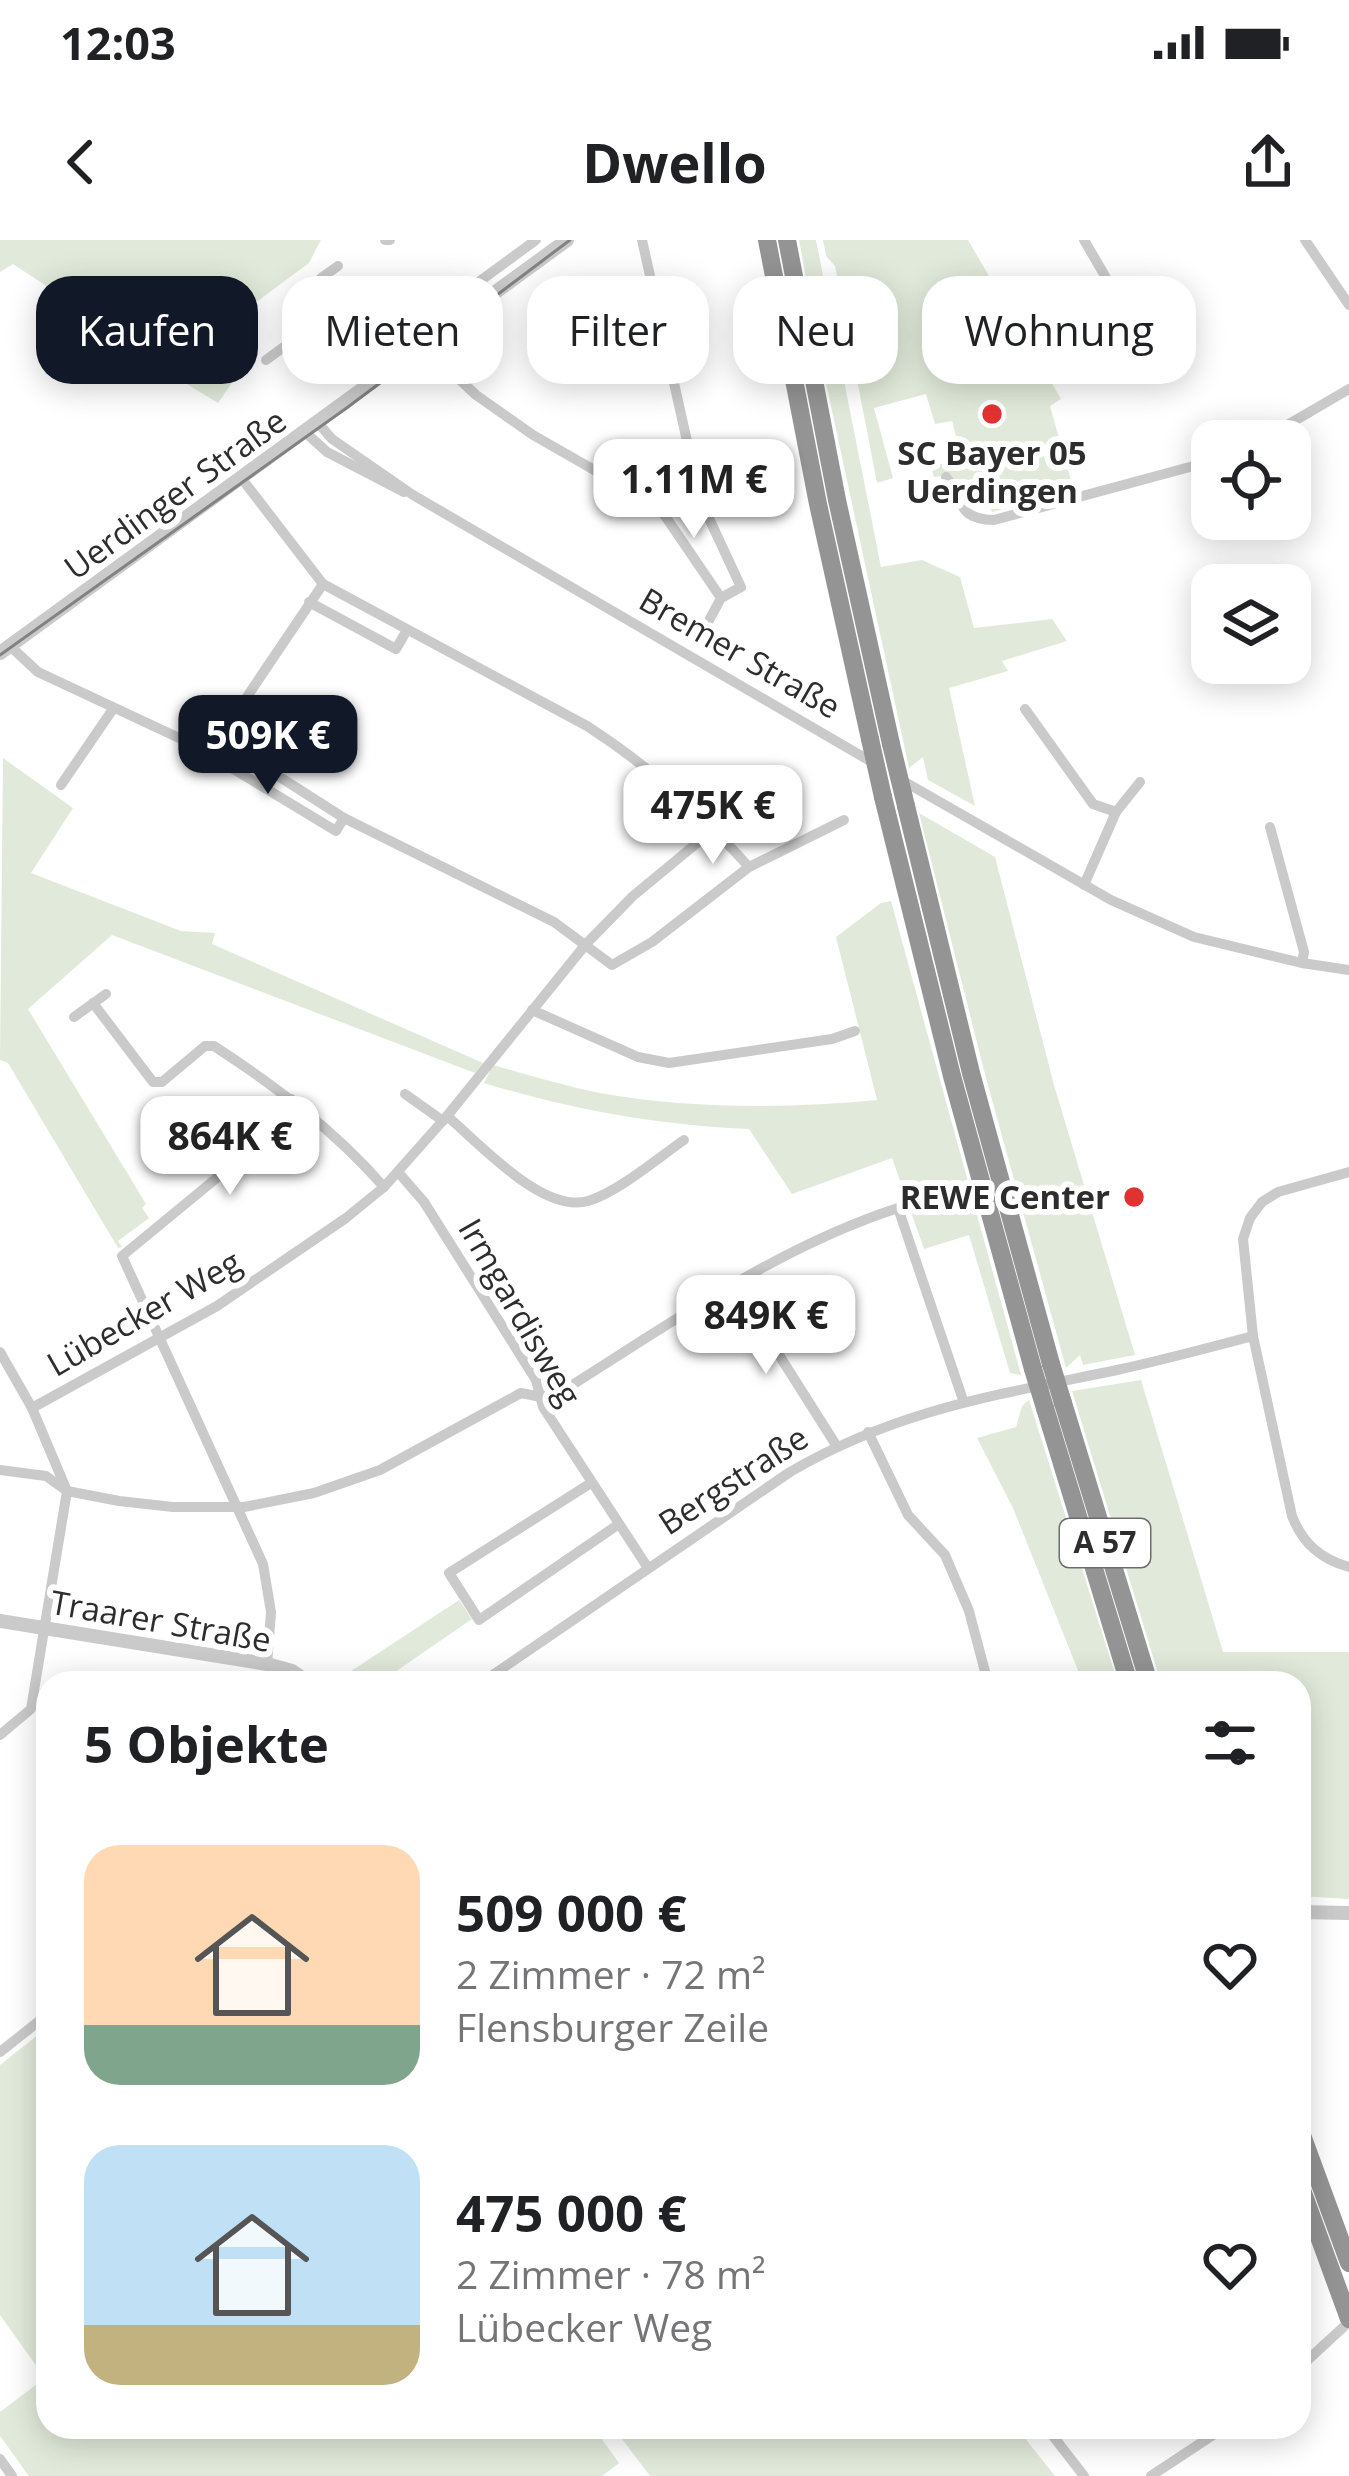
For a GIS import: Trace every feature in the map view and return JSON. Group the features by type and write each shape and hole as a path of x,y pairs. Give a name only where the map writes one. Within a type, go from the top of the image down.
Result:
{"highway":[{"name":"A 57","path":"767,240 818,504 883,797 1042,1367 1145,1671"},
{"name":"A 57","path":"787,240 837,500 891,744 910,797 961,1074"},
{"name":"A 57","path":"1054,1406 1126,1671"},
{"path":"1311,2160 1349,2263"},
{"path":"1311,2216 1349,2321"}],"street":[{"path":"487,276 536,240"},
{"name":"Uerdinger Straße","path":"503,288 567,240"},
{"path":"642,240 700,499 741,587 721,598 698,641"},
{"path":"1084,240 1105,276"},
{"path":"1305,240 1349,305"},
{"path":"324,276 338,266"},
{"name":"Uerdinger Straße","path":"266,360 282,348"},
{"name":"Uerdinger Straße","path":"5,650 375,384"},
{"path":"464,384 533,435 659,507 721,598"},
{"path":"1296,420 1349,389"},
{"name":"Bremer Straße","path":"313,428 413,495 910,797 1194,938 1349,970"},
{"path":"946,477 964,510 974,518 994,520 1191,467"},
{"path":"242,479 322,584 629,753 694,806 749,867"},
{"path":"659,507 700,499"},
{"path":"209,754 322,584"},
{"path":"309,602 396,649 407,631"},
{"path":"5,650 38,672 209,754 336,831 344,818"},
{"path":"61,785 113,709"},
{"path":"1025,709 1093,803 1116,812"},
{"path":"217,736 344,818 554,922 608,964 620,963 749,867 844,820"},
{"path":"1084,885 1116,812 1140,782"},
{"path":"1270,827 1304,952 1302,963"},
{"name":"Lübecker Weg","path":"32,1408 161,1340 290,1259 384,1187 586,944 646,884 714,829"},
{"path":"74,1016 106,994"},
{"path":"93,1004 153,1082 162,1082 206,1046 214,1046 347,1145 384,1187"},
{"path":"532,1010 638,1058 669,1063 832,1039 855,1031"},
{"path":"405,1094 445,1119 539,1193 566,1202 596,1198 684,1140"},
{"path":"267,1664 272,1612 267,1579 122,1256 224,1172 291,1100"},
{"name":"Irmgardisweg","path":"398,1172 424,1202 536,1379 543,1408 648,1568"},
{"path":"1349,1172 1278,1192 1262,1202 1250,1218 1242,1262 1253,1336 1297,1529 1316,1552 1349,1567"},
{"path":"0,1470 46,1477 67,1492 173,1507 238,1507 314,1493 370,1474 521,1394 541,1397 561,1392 734,1284 829,1234 898,1208 962,1400"},
{"path":"734,1284 836,1444"},
{"name":"Bergstraße","path":"498,1671 836,1444 962,1400 1131,1367 1253,1336"},
{"path":"2,1358 32,1408 67,1492 38,1671"},
{"path":"868,1432 908,1515 945,1555 969,1611 985,1671"},
{"path":"591,1483 449,1573 479,1620 619,1524"},
{"name":"Traarer Straße","path":"0,1621 292,1671"},
{"path":"0,1736 32,1709 36,1683"},
{"path":"1311,1912 1349,1913"},
{"path":"0,2052 36,2024"},
{"path":"1311,2357 1349,2321"},
{"path":"1055,2439 1084,2476"},
{"path":"1151,2476 1207,2439"},
{"path":"0,2458 13,2476"}],"green space":[{"path":"0,240 321,240 309,263 291,276 282,276 282,283 258,301 258,276 36,279 13,264 0,272"},
{"path":"799,240 816,240 823,276 806,276"},
{"name":"SC Bayer 05 Uerdingen","path":"823,240 968,240 989,276 922,276 922,384 1052,384 1061,399 1050,406 1074,491 992,512 983,483 959,490 948,475 934,477 931,467 962,458 952,421 935,424 926,394 874,408 893,478 877,483 858,384 898,384 898,276 837,276"},
{"path":"187,384 231,384 218,403"},
{"path":"826,384 845,384 881,567 922,560 960,577 974,628 1052,619 1067,641 1002,661 1008,671 949,688 975,806 928,780 923,757 909,768"},
{"path":"3,758 73,808 31,873 181,931 215,933 212,944 483,1063 475,1073 112,935 28,1009 146,1204 142,1208 149,1218 118,1241 122,1247 118,1248 8,1063 0,1060"},
{"path":"919,813 995,857 1054,1085 1135,1355 1083,1365 1080,1355 1066,1368"},
{"path":"891,901 1021,1375 1010,1373 969,1235 924,1249 892,1158 792,1194 749,1129 615,1115 484,1083 493,1065 587,1090 669,1102 773,1106 877,1100 836,937 881,903"},
{"path":"1141,1380 1223,1652 1349,1652 1349,1899 1311,1897 1311,1671 1157,1671 1072,1391"},
{"path":"1029,1400 1114,1671 1078,1671 1013,1508 977,1438 1016,1427 1022,1406"},
{"path":"459,1600 472,1619 396,1671 351,1671"},
{"path":"36,2036 36,2365 0,2315 0,2065"},
{"path":"36,2385 36,2439 602,2439 619,2463 602,2476 29,2476 0,2436 0,2412"},
{"path":"622,2439 1026,2439 1055,2476 650,2476"}],"tram line":[{"path":"0,655 348,407 570,240"}],"place":[{"name":"SC Bayer 05 Uerdingen","path":"992,414"},
{"name":"REWE Center","path":"1134,1197"}]}
